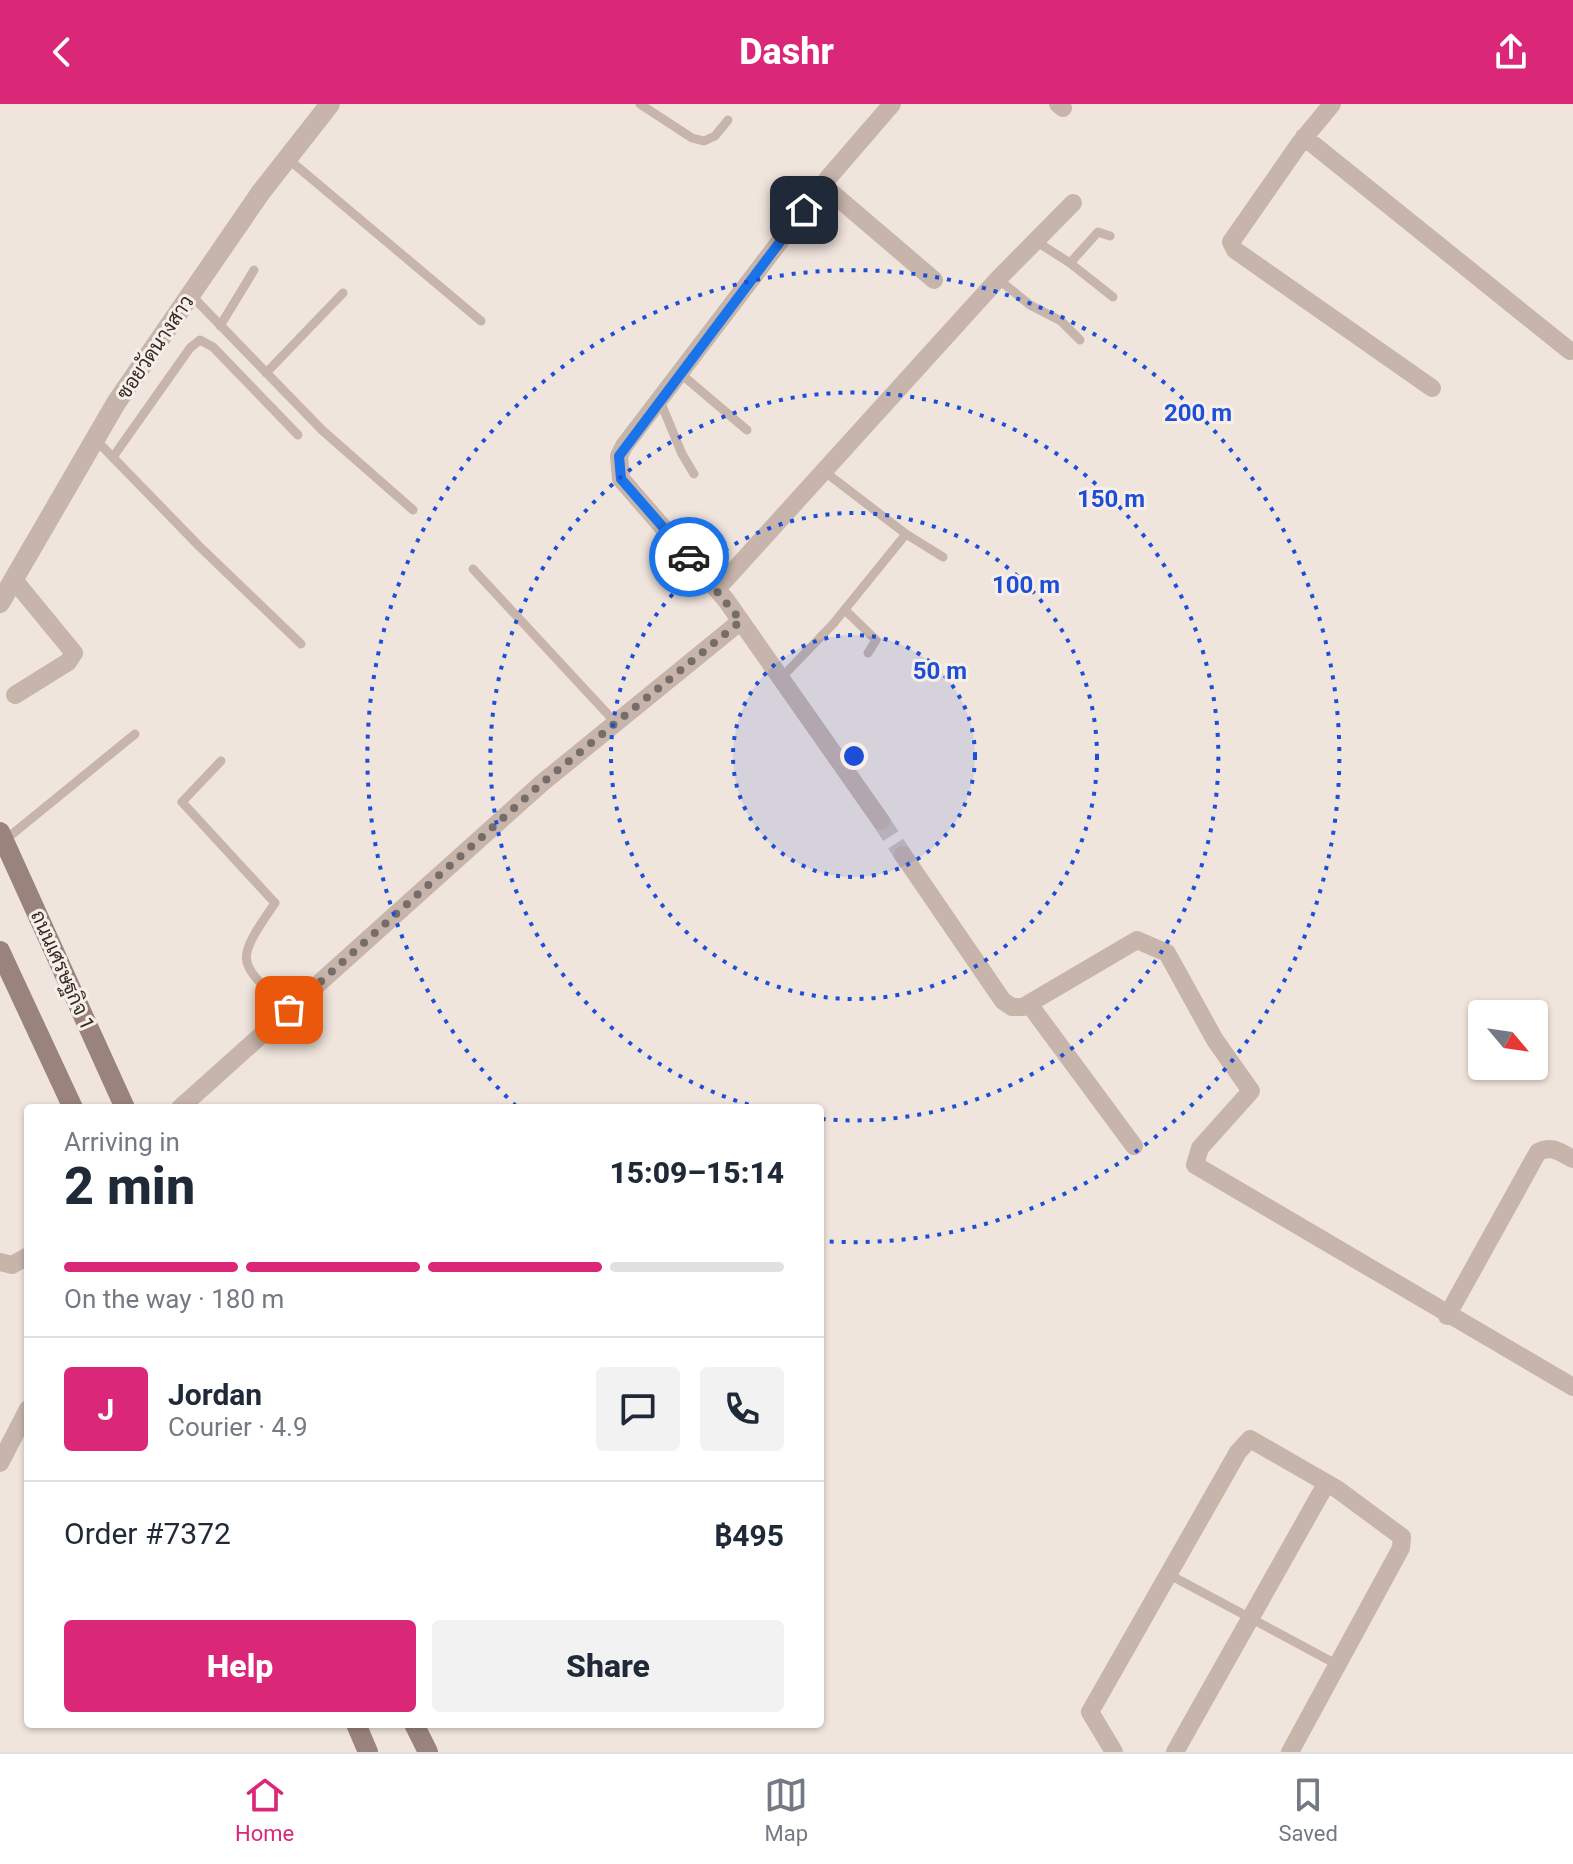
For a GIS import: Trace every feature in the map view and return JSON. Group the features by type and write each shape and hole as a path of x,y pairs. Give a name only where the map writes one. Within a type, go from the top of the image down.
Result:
{"main road":[{"name":"ถนนเศรษฐกิจ 1","path":"2,836 123,1104"},
{"path":"0,951 13,990 71,1104"},
{"path":"358,1728 368,1752"},
{"path":"416,1728 428,1752"}],"street":[{"name":"ซอยวัดนางสาว","path":"0,603 95,439 190,294 287,158 330,104"},
{"path":"881,821 783,676 717,589 621,479 619,456 659,398 892,104"},
{"path":"1332,104 1304,137 1231,242 1235,250 1432,388"},
{"path":"1304,137 1570,351"},
{"path":"824,186 934,280"},
{"path":"717,589 998,279 1073,203"},
{"path":"14,580 74,653 68,662 15,695"},
{"path":"184,1104 542,783 741,621"},
{"path":"903,855 1003,1001 1012,1007 1029,1004 1137,940 1167,953 1215,1040 1251,1091 1200,1148 1195,1165 1447,1316 1573,1387"},
{"path":"1029,1004 1134,1146"},
{"path":"1447,1316 1538,1152 1547,1148 1556,1149 1573,1159"},
{"path":"0,1262 12,1265 24,1258"},
{"path":"0,1463 24,1417"},
{"path":"1114,1752 1090,1712 1238,1452 1250,1439 1326,1484 1402,1537 1401,1548 1290,1752"},
{"path":"1175,1752 1326,1484"}],"lane":[{"path":"640,104 692,138 704,141 715,136 728,120"},
{"path":"287,158 481,321"},
{"path":"1070,263 1098,232 1110,236"},
{"path":"1037,242 1113,297"},
{"path":"220,326 254,270"},
{"path":"998,279 1030,305 1061,321 1080,340"},
{"path":"266,373 343,293"},
{"path":"190,294 322,430 413,510"},
{"path":"113,457 190,348 200,340 213,347 298,435"},
{"path":"681,374 747,430"},
{"path":"659,398 677,443 694,474"},
{"path":"95,439 301,644"},
{"path":"825,472 906,534 943,557"},
{"path":"783,676 845,610 906,534"},
{"path":"473,569 615,722"},
{"path":"845,610 873,633 876,640 868,653"},
{"path":"2,836 135,734"},
{"path":"221,761 182,802 275,903 247,944 245,958 249,972 289,1010"},
{"path":"1168,1574 1336,1664"}],"tunnel":[{"path":"881,821 903,855"}],"way so far":[{"path":"289,1010 542,783 720,635 741,621 689,557"}],"route":[{"path":"689,557 621,479 619,456 659,398 681,374 804,210"}]}
